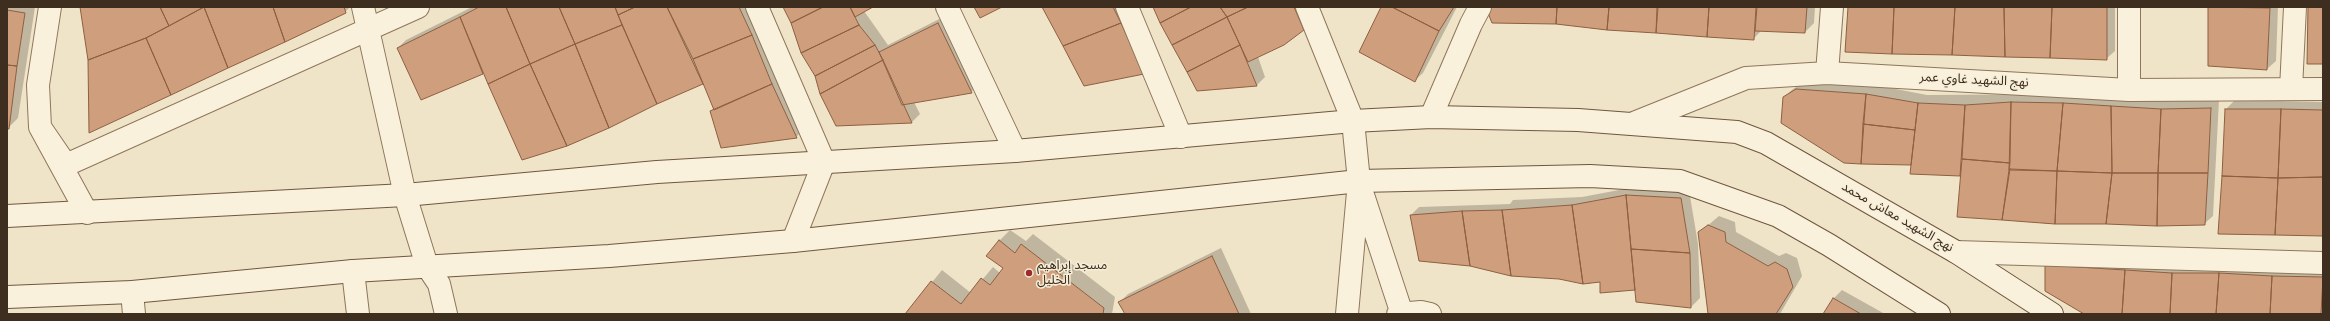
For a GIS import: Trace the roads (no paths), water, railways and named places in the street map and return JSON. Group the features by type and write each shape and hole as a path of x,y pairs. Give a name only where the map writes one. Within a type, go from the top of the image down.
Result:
{"main road":[{"path":"50,7 38,85 40,127 87,213"},
{"path":"363,7 405,195 427,266 439,284 446,314"},
{"path":"40,127 66,165 418,7"},
{"path":"757,7 824,162 793,241"},
{"path":"947,7 1015,151"},
{"path":"1127,7 1181,137"},
{"path":"1307,7 1354,120 1359,182 1347,314"},
{"path":"1431,117 1471,24 1480,7"},
{"path":"1827,73 1832,7"},
{"path":"2129,7 2129,90"},
{"path":"2291,89 2294,7"},
{"name":"نهج الشهيد غاوي عمر","path":"1634,123 1746,78 1827,73 2129,90 2323,89"},
{"name":"نهج الشهيد معاش محمد","path":"7,216 87,213 405,195 656,172 1015,151 1354,120 1431,117 1634,123 1737,132 1766,143 1956,252 2052,314"},
{"path":"7,298 132,292 353,271 609,256 793,241 1359,182 1590,176 1680,181 1778,216 1829,245 1939,314"},
{"path":"1359,182 1402,314"},
{"path":"1956,252 2323,263"},
{"path":"353,271 358,314"},
{"path":"132,292 134,314"},
{"path":"1398,314 1421,312 1430,314"}],"place":[{"name":"مسجد إبراهيم الخليل","path":"1029,273"}]}
